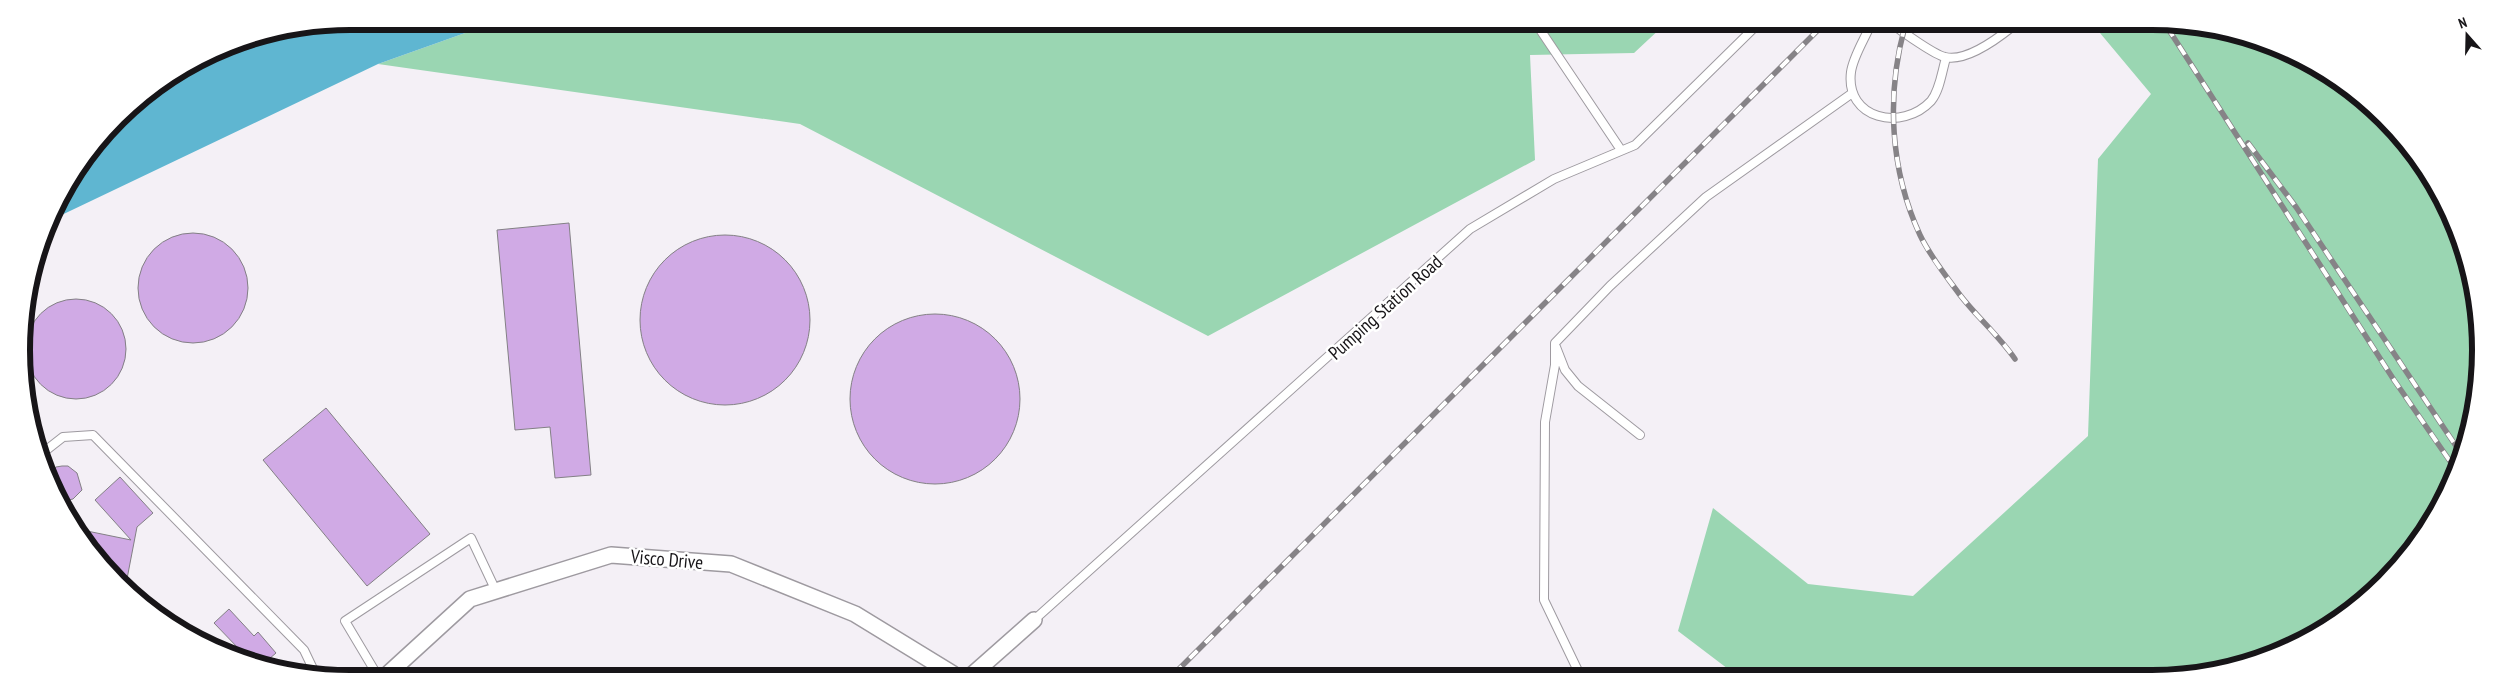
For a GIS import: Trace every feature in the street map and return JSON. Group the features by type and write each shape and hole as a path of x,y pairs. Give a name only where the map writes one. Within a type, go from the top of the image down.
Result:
{"street":[{"name":"Visco Drive","path":"392,670 470,599 611,555 731,564 855,614 946,670"},
{"path":"978,670 1034,620"}],"lane":[{"path":"1540,30 1622,150"},
{"name":"Pumping Station Road","path":"1034,620 1470,229 1554,179 1635,145 1752,30"},
{"path":"1868,30 1851,71 1851,94 1865,110 1881,116 1893,119 1908,116 1931,100 1940,82 1946,58"},
{"path":"1901,30 1946,58 1970,54 1999,38 2008,30"},
{"path":"1578,670 1544,600 1546,422 1555,365 1555,343 1610,286 1706,197 1851,94"},
{"path":"1555,343 1565,370 1578,386 1640,435"},
{"path":"46,450 63,438 93,435 304,650 313,667"},
{"path":"374,670 345,621 471,538 496,591"}],"green space":[{"path":"474,30 1659,30 1634,53 1530,55 1535,160 1208,336 800,124 378,64"},
{"path":"2098,30 2173,31 2214,36 2255,47 2294,63 2347,96 2393,139 2418,172 2439,208 2455,247 2466,288 2472,350 2469,392 2461,433 2448,472 2439,492 2418,528 2393,561 2347,604 2294,637 2235,659 2194,667 2152,670 1729,670 1678,631 1713,508 1808,584 1913,596 2088,436 2098,159 2151,94"}],"water":[{"path":"350,30 474,30 378,64 59,216 73,190 96,155 139,109 172,84 208,63 228,54 267,41 308,33"}],"building":[{"path":"569,223 591,475 555,478 550,427 515,430 497,230"},
{"path":"193,233 204,234 214,238 232,249 243,267 247,277 247,299 243,309 232,327 214,338 204,342 193,343 182,342 172,338 154,327 143,309 139,299 138,288 139,277 143,267 154,249 172,238 182,234"},
{"path":"733,235 758,241 779,254 791,266 807,295 810,320 809,337 804,353 791,374 779,386 750,402 717,405 692,399 671,386 659,374 643,345 640,312 646,287 659,266 671,254 700,238"},
{"path":"66,300 86,300 104,308 117,321 125,339 125,359 117,377 104,390 86,398 66,398 57,395 41,384 31,370 31,328 35,321 48,308"},
{"path":"943,314 968,320 989,333 1001,345 1017,374 1020,399 1019,416 1014,432 1001,453 989,465 960,481 927,484 902,478 881,465 869,453 853,424 850,391 856,366 869,345 881,333 910,317"},
{"path":"326,408 430,534 367,586 263,460"},
{"path":"68,466 77,473 82,490 73,499 68,500 63,492 53,469 56,467"},
{"path":"120,477 153,513 137,527 127,579 109,561 87,532 131,540 95,500"},
{"path":"229,609 254,636 258,632 276,653 269,659 238,650 214,623"}],"railway":[{"path":"1178,670 1818,30"},
{"path":"1904,30 1895,79 1893,105 1897,158 1902,185 1910,210 1920,235 1938,266 1960,295 2015,359"},
{"path":"2169,31 2394,380 2451,463"},
{"path":"2248,143 2296,207 2457,447"}]}
